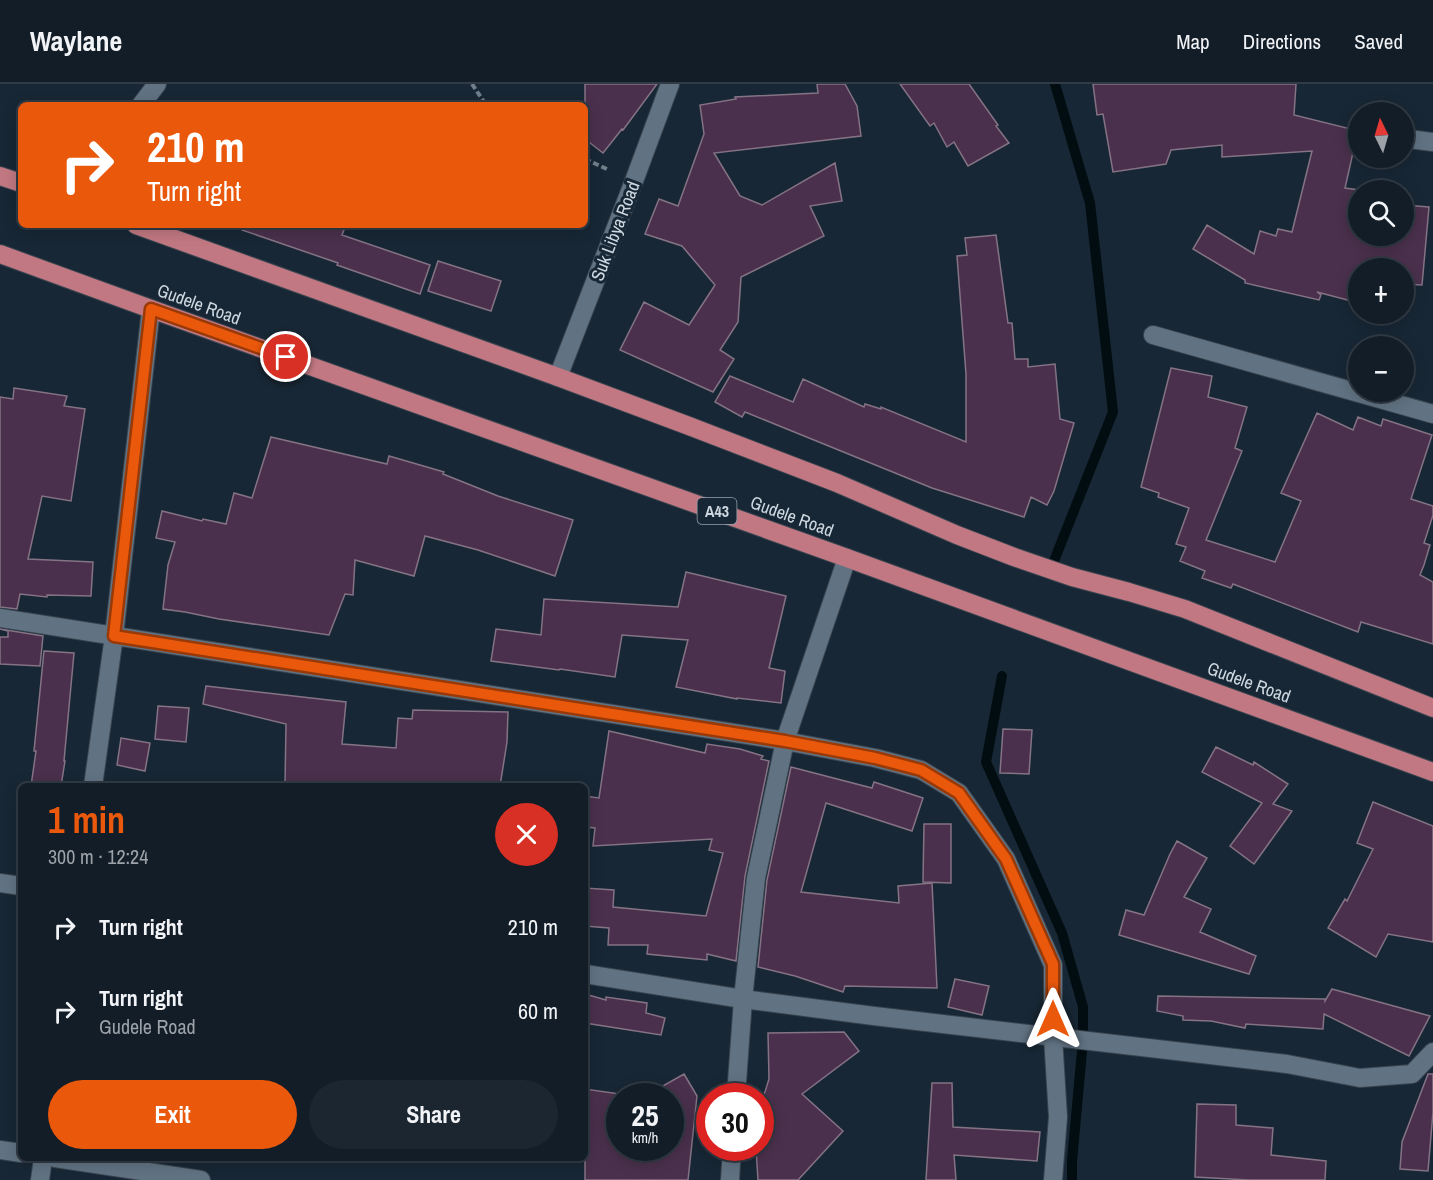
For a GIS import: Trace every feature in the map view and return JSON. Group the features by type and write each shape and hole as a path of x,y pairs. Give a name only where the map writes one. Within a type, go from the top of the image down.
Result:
{"highway":[{"path":"0,176 18,182"},
{"path":"144,228 558,377 837,483 1014,557 1072,577 1185,609 1433,708"},
{"name":"Gudele Road","path":"0,254 847,558 1433,772"}],"street":[{"path":"143,102 157,84"},
{"name":"Suk Libya Road","path":"558,377 670,84"},
{"path":"1414,140 1433,142"},
{"path":"93,783 114,636 151,309"},
{"path":"1153,335 1433,414"},
{"path":"737,1083 756,878 785,741 847,558"},
{"path":"0,618 785,741 875,758 921,770 959,793 1006,859 1053,964 1053,1037 1059,1117 1053,1180"},
{"path":"0,883 18,886"},
{"path":"588,974 743,999 874,1016 1287,1064 1360,1078 1412,1074 1433,1052"},
{"path":"0,1150 18,1153"},
{"path":"40,1180 43,1161"},
{"path":"75,1161 201,1180"},
{"path":"730,1180 731,1161"}],"path":[{"path":"472,84 484,102"}],"building":[{"path":"585,84 657,84 603,153 588,141 588,102 585,102"},
{"path":"817,84 845,84 857,106 861,136 714,153 740,196 762,205 835,163 842,201 810,206 824,236 741,277 738,322 720,350 734,359 713,392 620,350 644,302 689,325 715,285 682,246 645,234 659,199 678,206 704,134 700,105 736,99 735,97 818,93"},
{"path":"900,84 969,84 1009,143 968,166 954,142 947,147 934,123 930,126"},
{"path":"1093,84 1296,84 1294,115 1348,128 1350,168 1345,188 1348,188 1348,246 1414,246 1414,206 1429,207 1422,285 1414,285 1414,258 1348,258 1348,300 1317,292 1321,295 1319,300 1245,283 1245,280 1193,249 1207,225 1254,254 1260,231 1276,236 1278,229 1292,232 1312,151 1222,157 1222,145 1171,150 1166,164 1113,172 1103,114 1097,115"},
{"path":"242,228 338,228 344,230 342,235 430,265 420,294 242,230"},
{"path":"996,235 1008,323 1012,323 1015,359 1028,359 1028,367 1055,364 1060,419 1074,423 1054,491 1047,505 1031,497 1024,517 932,488 745,412 742,417 715,402 730,376 793,402 803,379 864,407 865,404 881,409 881,407 966,442 966,374 957,256 967,255 965,238"},
{"path":"438,261 501,281 491,311 428,291"},
{"path":"1171,368 1212,376 1208,397 1247,407 1235,448 1242,451 1206,540 1275,562 1301,501 1281,493 1317,413 1353,430 1358,417 1381,426 1383,419 1432,435 1411,499 1433,506 1433,515 1424,543 1430,545 1420,575 1433,582 1433,644 1361,622 1358,632 1233,584 1231,588 1202,578 1205,571 1180,561 1186,547 1176,544 1189,508 1158,497 1159,493 1141,487"},
{"path":"14,388 67,396 64,406 85,409 71,501 42,496 28,559 93,562 91,596 47,595 47,597 20,594 17,609 0,607 0,397 13,399"},
{"path":"271,437 387,464 389,456 444,472 443,474 498,496 573,520 555,576 478,550 425,536 414,576 355,560 353,595 345,594 329,635 163,609 168,565 175,542 156,538 162,511 202,521 203,519 226,524 234,493 252,498"},
{"path":"686,572 786,596 769,668 785,671 781,703 737,699 676,687 688,640 622,635 615,677 491,661 496,629 541,635 544,599 678,607"},
{"path":"0,629 43,636 40,666 0,664 0,637 8,637 8,631"},
{"path":"44,651 74,653 61,783 31,783 36,751 34,751"},
{"path":"206,686 346,702 342,744 396,748 398,718 412,719 413,710 508,712 507,742 500,783 285,783 286,724 203,704"},
{"path":"158,706 189,708 186,742 155,739"},
{"path":"1003,729 1032,730 1029,774 1000,773"},
{"path":"609,731 705,753 707,744 740,749 763,756 761,759 769,761 745,876 736,961 707,954 707,960 647,954 648,945 608,945 609,928 588,926 588,888 614,890 613,907 706,916 723,853 709,850 712,839 593,846 595,828 588,827 588,796 599,798"},
{"path":"121,738 150,743 145,771 117,765"},
{"path":"1216,747 1253,765 1254,762 1288,784 1273,804 1292,811 1254,864 1230,846 1262,803 1202,772"},
{"path":"791,767 872,788 874,782 923,798 912,831 826,803 801,892 899,903 898,886 932,883 937,988 845,986 843,992 795,976 758,967 767,880"},
{"path":"1373,802 1433,826 1433,942 1388,934 1376,957 1328,928 1345,899 1347,901 1373,849 1357,843"},
{"path":"924,824 951,824 951,883 923,882"},
{"path":"1177,841 1207,858 1184,897 1211,909 1200,932 1256,956 1249,974 1119,935 1126,910 1144,915"},
{"path":"955,979 989,986 982,1015 948,1007"},
{"path":"1332,989 1430,1016 1409,1056 1324,1014 1323,1029 1246,1024 1245,1028 1211,1021 1183,1020 1183,1016 1157,1011 1158,996 1325,999 1325,1001"},
{"path":"588,995 606,1000 606,997 647,1003 646,1013 665,1018 661,1035 588,1023"},
{"path":"844,1032 859,1051 802,1094 843,1131 798,1180 758,1180 757,1161 774,1161 774,1083 768,1083 768,1033"},
{"path":"684,1074 696,1094 688,1180 585,1180 585,1161 588,1161 588,1089 606,1092 606,1161 684,1161 684,1083 668,1083"},
{"path":"1428,1074 1433,1074 1433,1112 1428,1171 1400,1169 1402,1142"},
{"path":"932,1083 952,1083 953,1127 1040,1132 1037,1161 954,1155 956,1180 926,1180"},
{"path":"1197,1104 1236,1105 1236,1125 1273,1128 1271,1155 1326,1161 1325,1180 1195,1177"}],"waterway":[{"path":"1052,566 1113,412 1090,203 1055,84"},
{"path":"1002,676 986,762 1062,933 1083,1007 1083,1040 1072,1180"}],"route":[{"path":"286,357 151,309 114,636 785,741 875,758 921,770 959,793 1006,859 1053,964 1053,1019"}]}
